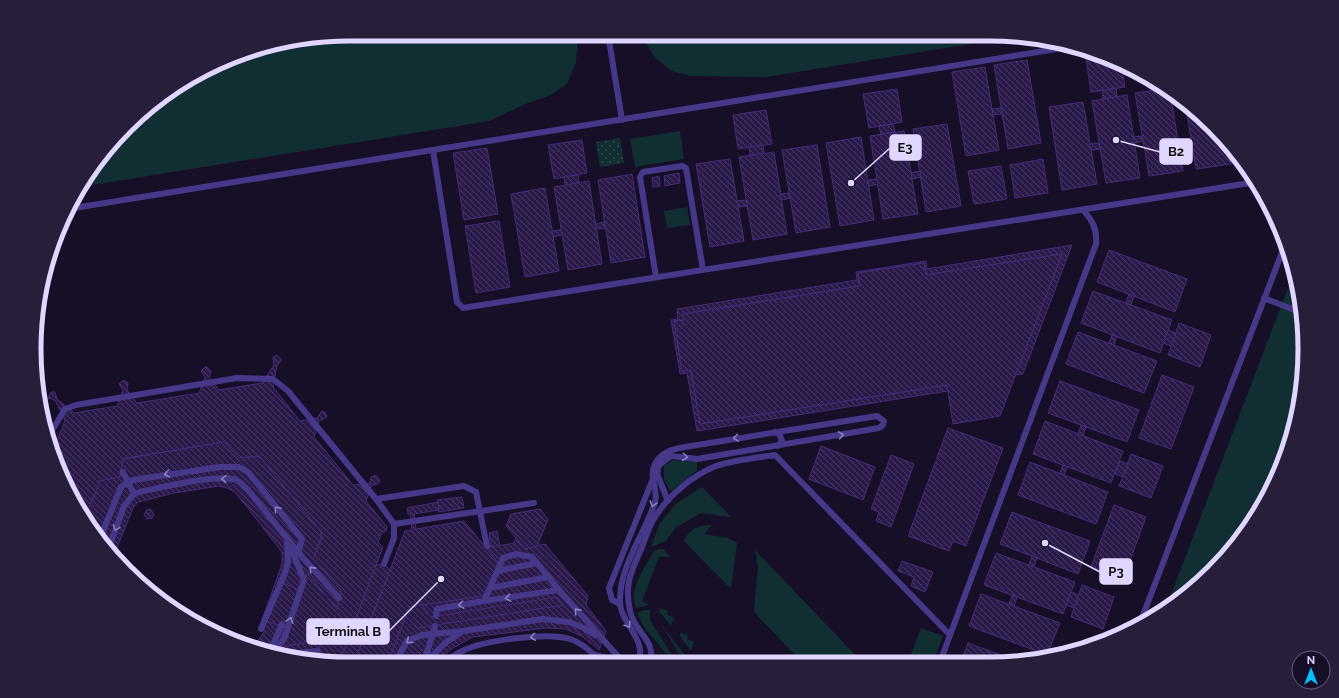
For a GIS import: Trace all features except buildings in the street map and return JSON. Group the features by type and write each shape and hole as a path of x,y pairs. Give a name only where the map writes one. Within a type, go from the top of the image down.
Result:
{"lane":[{"path":"609,41 622,120"},
{"path":"76,208 1058,49"},
{"path":"433,150 457,302 463,308 1249,183"},
{"path":"656,277 640,177 643,172 682,166 686,168 703,270"},
{"path":"942,657 1096,244 1096,233 1093,220 1083,210"},
{"path":"1142,617 1282,251"},
{"path":"1264,298 1295,310"},
{"path":"52,431 65,409 76,405 237,378 256,377 273,379 288,391 376,499 394,524 394,538 384,564"},
{"path":"640,657 641,650 639,642 623,617 620,604 620,582 655,500 656,492 652,481 652,472 655,463 663,454 673,449 877,416 884,421 883,425 879,428 778,446 697,459 671,456 659,465 657,474 668,501"},
{"path":"775,432 780,435 782,441 778,446"},
{"path":"651,657 652,653 650,645 641,634 630,614 627,587 630,573 655,517 668,501 689,482 716,466 775,454 950,635"},
{"path":"102,532 120,487 127,483 173,473 229,466 248,472 302,539 298,552"},
{"path":"123,472 134,494"},
{"path":"110,543 124,506 134,494 143,491 208,480 233,479 239,481 248,490 287,539 339,598"},
{"path":"620,604 612,600 609,588 652,481"},
{"path":"376,499 464,486 476,492 487,546"},
{"path":"394,524 534,503"},
{"path":"261,629 285,573 288,561 287,539"},
{"path":"276,648 284,639 304,580 287,539"},
{"path":"484,601 503,558 507,555 525,554 532,557 618,657"},
{"path":"497,571 537,563"},
{"path":"490,588 548,577"},
{"path":"436,616 436,609 559,590"},
{"path":"398,657 407,641 418,635 463,632 543,619 557,620 584,628 603,640"},
{"path":"270,647 273,645 282,624"},
{"path":"426,657 434,633 434,626"},
{"path":"430,657 445,643 463,632"},
{"path":"453,657 462,650 476,646 548,635 572,640 595,655 603,657"},
{"path":"301,653 318,651"}],"green space":[{"path":"349,41 578,41 576,62 567,84 549,96 528,103 489,121 88,186 117,146 131,131 146,117 178,93 195,82 231,64 269,51 309,44"},
{"path":"645,41 989,41 766,77 690,76 672,71 655,58"},
{"path":"680,131 684,159 635,167 630,139"},
{"path":"620,138 624,163 600,167 596,142"},
{"path":"687,207 690,225 667,228 664,211"},
{"path":"1290,281 1297,329 1297,369 1288,429 1275,467 1257,503 1222,552 1193,581 1170,599"},
{"path":"673,460 697,462 697,470 672,491 670,491 664,480 664,466"},
{"path":"702,487 731,517 701,513 675,528 666,541 651,547 660,523 676,504"},
{"path":"712,525 704,534 728,538 737,543 731,589 684,541 689,533 695,528"},
{"path":"658,549 664,549 670,557 659,557 642,601 649,605 636,608 634,593 638,579 653,553"},
{"path":"755,550 857,657 797,657 754,612 758,567"},
{"path":"660,608 668,611 667,615 674,617 671,626 659,611"},
{"path":"644,610 650,610 650,620 673,657 669,657 644,627 637,613"},
{"path":"661,624 686,657 681,657"},
{"path":"921,628 943,636 935,657 910,657"},
{"path":"680,633 688,635 687,639 694,642 691,651 680,636"}],"place":[{"name":"B2","path":"1116,140"},
{"name":"E3","path":"851,183"},
{"name":"P3","path":"1045,543"},
{"name":"Terminal B","path":"441,579"}]}
